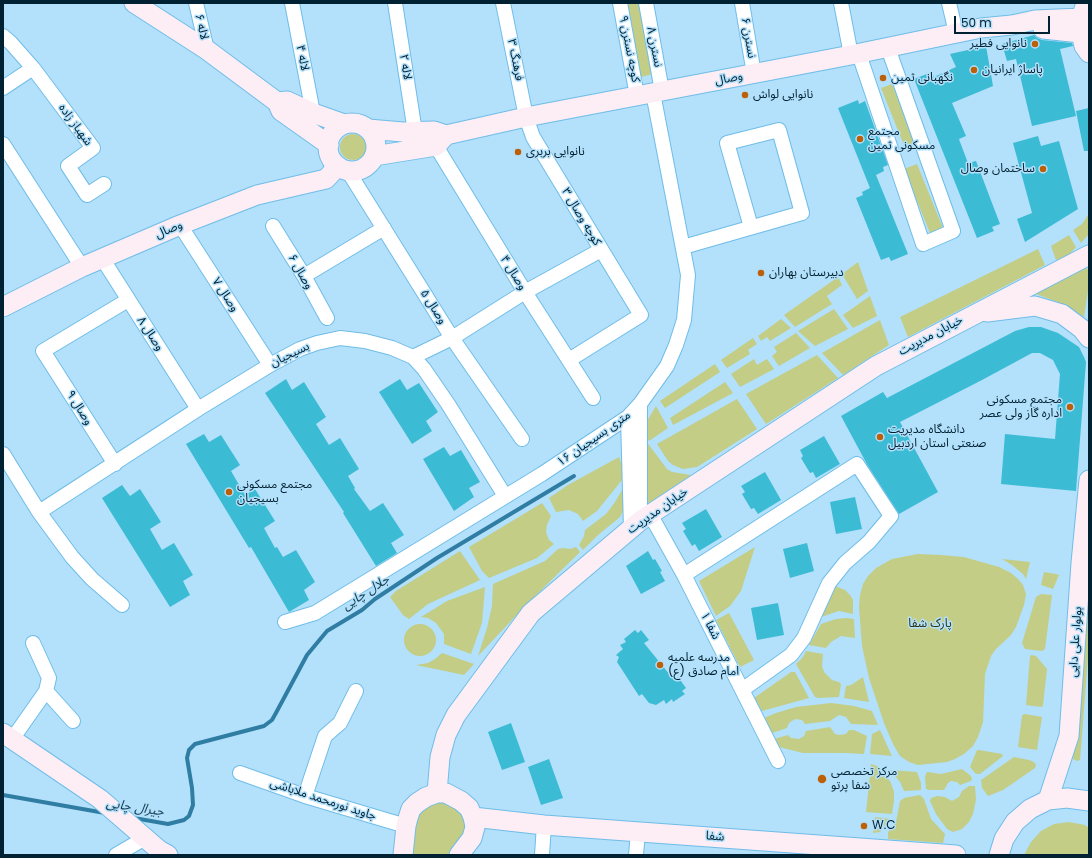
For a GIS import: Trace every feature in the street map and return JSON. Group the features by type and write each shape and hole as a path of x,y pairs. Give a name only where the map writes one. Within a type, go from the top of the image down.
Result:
{"street":[{"path":"134,3 207,50 277,102 281,111 328,145"},
{"name":"لاله ۶","path":"196,3 207,50"},
{"name":"لاله ۴","path":"292,3 313,113"},
{"name":"لاله ۲","path":"395,3 414,132"},
{"name":"فرهنگ ۳","path":"503,3 526,117"},
{"name":"کوچه نسترن ۹","path":"620,3 651,93"},
{"name":"نسترن ۸","path":"646,3 651,93"},
{"name":"نسترن ۶","path":"742,3 754,74"},
{"path":"842,3 855,54 923,244 953,231 888,48"},
{"path":"949,3 956,34"},
{"path":"1083,12 1084,46 1089,53"},
{"name":"وصال","path":"374,156 441,141 526,117 888,48 982,28 1012,25 1083,12"},
{"name":"شهباز زاده","path":"3,36 33,68 93,148 68,166 87,195 104,184"},
{"path":"3,88 33,68"},
{"name":"۱۶ متری بسیجیان","path":"285,622 315,612 542,474 628,417 640,404 666,366 676,345 684,320 688,275 651,93"},
{"path":"277,102 287,101 313,113 344,124"},
{"name":"کوچه وصال ۳","path":"526,117 533,137 641,315 569,360"},
{"path":"368,129 375,140 376,148 370,163 364,168 356,171 343,169 330,157 328,145 332,134 337,128 344,124 359,124 368,129 403,132 434,130 441,141"},
{"path":"683,247 751,228 802,213 778,130 727,143 751,228"},
{"name":"وصال ۴","path":"441,141 525,292 593,398"},
{"path":"3,144 82,266"},
{"name":"وصال","path":"3,306 82,266 180,225 257,195 326,179 343,169"},
{"name":"وصال ۵","path":"343,169 384,228 452,338 522,439"},
{"name":"وصال ۷","path":"180,225 270,365"},
{"name":"وصال ۶","path":"273,226 304,276 327,318"},
{"path":"304,276 384,228"},
{"path":"413,358 452,338 525,292 601,250"},
{"name":"خیابان مدیریت","path":"437,793 440,757 446,735 456,715 531,613 640,521 876,366 972,314 1089,254"},
{"name":"وصال ۸","path":"102,258 198,409"},
{"name":"وصال ۹","path":"114,464 43,351 128,300"},
{"name":"خیابان مدیریت","path":"972,314 1035,306 1062,314 1082,328 1089,338"},
{"name":"بسیجیان","path":"39,512 198,409 270,365 300,349 317,343 340,338 392,348 413,358 424,370 448,404 505,496"},
{"path":"640,404 640,521"},
{"path":"628,417 640,521"},
{"path":"3,454 39,512 72,557 92,579 122,605"},
{"path":"684,575 857,464 891,516 869,542 845,563 829,583 804,638 791,655 742,690"},
{"name":"بولوار علی دایی","path":"1048,800 1069,736 1081,564 1089,480"},
{"name":"شفا ۱","path":"640,521 684,575 778,761"},
{"path":"33,642 50,678 46,691 8,736 100,799 163,852"},
{"path":"305,796 325,736 340,723 356,690"},
{"path":"46,691 73,720"},
{"name":"جاوید نورمحمد ملاباشی","path":"240,773 305,796 406,826"},
{"path":"403,855 406,826 412,809 417,803 426,797 437,793 446,793 461,801 469,808 475,827 472,838 459,855"},
{"path":"999,855 1004,839 1015,822 1030,809 1048,800 1067,798 1089,801"},
{"name":"شفا","path":"473,818 813,849 956,855"},
{"path":"542,855 544,825"},
{"path":"636,855 638,832"},
{"path":"116,855 145,838"}],"green space":[{"path":"628,3 640,3 653,74 641,77"},
{"path":"892,84 916,144 905,148 881,88"},
{"path":"353,134 362,138 366,147 362,156 353,160 344,156 340,147 344,138"},
{"path":"917,164 943,228 930,233 904,169"},
{"path":"1088,215 1089,234 1081,243 1073,230 1082,224"},
{"path":"1069,235 1076,247 1067,257 1056,260 1051,246"},
{"path":"1038,249 1045,265 908,337 900,317"},
{"path":"858,262 868,291 857,299 842,274"},
{"path":"1085,266 1088,270 1088,291 1084,317 1060,303 1036,294 1037,290"},
{"path":"838,277 842,285 827,296 832,304 795,327 784,315"},
{"path":"870,296 877,316 853,328 843,315"},
{"path":"834,309 848,329 815,346 798,331"},
{"path":"781,319 791,328 770,341 767,337 761,341 758,336"},
{"path":"880,320 889,345 843,375 822,353"},
{"path":"796,333 810,348 779,366 772,356 777,352 774,347"},
{"path":"753,338 757,344 748,350 750,354 727,368 721,360"},
{"path":"817,355 838,378 766,424 746,394"},
{"path":"754,359 757,365 767,359 774,369 740,387 731,374"},
{"path":"715,364 720,372 665,408 660,401"},
{"path":"725,382 733,393 673,425 670,418"},
{"path":"737,399 757,429 697,467 683,469 668,461 657,444"},
{"path":"656,406 668,428 649,441 646,437 648,435 646,430 647,421"},
{"path":"646,441 667,469 672,472 691,475 643,507 646,496 647,480"},
{"path":"619,457 626,475 597,511 583,521 578,514 569,510 556,512 549,498 568,485"},
{"path":"628,480 626,505 620,517 583,550 579,545 584,536 585,530 606,514"},
{"path":"542,503 551,516 546,532 549,540 554,544 537,558 489,578 482,571 469,547"},
{"path":"576,547 580,552 527,604 478,656 492,606 493,584 545,561 558,549 570,549"},
{"path":"755,547 741,591 730,606 716,616 699,581"},
{"path":"460,551 480,580 428,604 409,619 403,615 390,597 396,591"},
{"name":"پارک شفا","path":"918,554 964,557 999,567 1011,573 1018,579 1023,585 1026,594 1024,605 1016,627 1011,635 996,649 991,656 985,674 983,722 973,746 964,754 947,762 918,765 909,762 900,756 884,723 869,678 862,646 859,607 863,584 876,568 892,559"},
{"path":"1002,559 1030,562 1026,579 1023,574"},
{"path":"1089,567 1089,645 1080,760 1077,761 1073,759"},
{"path":"1044,572 1059,575 1053,589 1041,585"},
{"path":"835,586 845,590 850,595 853,600 853,614 839,611 821,617 821,615"},
{"path":"485,587 482,623 471,654 444,644 444,634 436,623 428,618 421,617 447,601"},
{"path":"1041,594 1052,595 1045,649 1042,651 1025,649 1022,643 1036,597"},
{"path":"729,613 754,660 740,667 716,620"},
{"path":"836,619 854,619 855,638 841,636 831,642 826,648 809,645 821,624"},
{"path":"417,624 423,624 432,628 436,640 432,652 423,656 417,656 408,652 404,643 404,637 408,628"},
{"path":"806,651 823,654 822,666 824,672 832,680 841,684 839,697 815,697 796,664 803,657"},
{"path":"442,653 474,664 464,675 416,665 428,663"},
{"path":"1031,655 1036,656 1047,669 1042,707 1026,705"},
{"path":"791,672 795,672 809,698 762,711 754,698"},
{"path":"863,677 869,702 844,698 846,686 851,685"},
{"path":"831,703 854,706 872,711 878,725 851,724 846,717 839,715 830,721 805,724 802,720 795,719 789,723 787,728 772,733 764,718 796,707"},
{"path":"1025,714 1042,717 1037,750 1018,747 1022,715"},
{"path":"830,727 835,734 839,735 846,734 849,730 854,730 867,736 864,754 803,753 779,747 774,739 788,735 791,738 799,739 804,736 806,731"},
{"path":"880,730 892,756 870,754 872,734"},
{"path":"977,750 1002,754 1003,756 980,774 976,774 970,767"},
{"path":"1014,757 1034,762 1036,765 1035,768 1003,790 988,796 982,788 981,780"},
{"path":"871,764 882,770 891,783 894,792 892,814 866,812"},
{"path":"962,769 971,776 971,781 960,785 957,782 951,781 944,790 926,789 925,776 927,772 941,774"},
{"path":"890,770 917,772 921,783 921,790 904,791 900,782"},
{"path":"969,786 975,786 976,800 973,814 969,822 962,829 953,832 947,829 936,814 930,801 931,798 937,796 945,797 952,801 959,797 962,791"},
{"path":"920,795 924,799 931,819 945,834 943,843 888,839 888,832 896,822 900,801 904,798"},
{"path":"446,797 470,818 457,855 407,855 411,815"},
{"path":"875,817 890,819 880,832 873,833"},
{"path":"1069,822 1085,825 1089,828 1089,855 1024,855 1031,842 1041,831 1054,824"}],"building":[{"path":"1034,35 1042,40 1072,43 1073,46 1060,49 1076,116 1032,126 1016,59 1007,61 1002,44"},
{"path":"986,46 993,86 952,103 966,136 959,139 968,163 976,161 1000,224 992,227 994,231 977,238 914,79 932,72 934,77 956,67 950,54"},
{"path":"858,100 859,104 865,101 888,165 883,167 884,171 876,175 908,254 891,261 889,257 881,260 856,198 863,195 862,192 870,188 838,108"},
{"path":"1089,108 1089,151 1084,151 1076,111"},
{"name":"ساختمان وصال","path":"1038,136 1041,146 1059,141 1078,209 1025,242 1017,219 1032,213 1013,143"},
{"path":"1029,327 1041,327 1058,333 1079,347 1086,362 1076,491 1001,484 1005,434 1055,439 1060,374 1053,360 1040,353 1032,353 900,422 938,492 899,514 868,466 841,416 883,392 887,398 1015,331"},
{"path":"286,379 292,390 304,382 326,417 316,424 329,445 340,438 359,469 348,476 355,488 354,489 370,511 383,503 404,535 391,543 397,553 376,566 343,513 344,512 265,393"},
{"path":"400,379 407,390 419,383 438,412 426,421 432,431 412,444 379,392"},
{"name":"مجتمع مسکونی بسیجیان","path":"204,434 209,442 221,435 240,465 231,471 245,495 255,489 275,521 264,528 275,548 277,547 283,557 296,550 315,582 304,590 309,600 289,612 251,547 249,548 186,444"},
{"path":"824,436 840,464 816,478 813,472 810,473 801,458 803,456 800,450"},
{"path":"444,447 450,456 461,450 480,482 469,488 474,497 454,511 423,459"},
{"path":"765,472 781,500 758,514 754,508 751,509 742,494 745,492 741,486"},
{"path":"122,485 130,496 140,489 161,522 150,529 162,550 174,543 193,575 183,581 190,595 170,607 102,498"},
{"path":"855,497 862,529 836,534 830,502"},
{"path":"706,509 722,537 699,551 695,544 692,546 683,531 686,529 682,523"},
{"path":"807,543 814,571 790,578 783,549"},
{"path":"648,551 662,571 660,572 665,581 641,594 626,566"},
{"path":"778,603 784,635 757,640 751,608"},
{"path":"635,630 638,633 641,630 649,640 644,643 674,680 678,677 686,688 682,691 685,694 673,702 672,699 666,704 664,700 656,705 649,703 642,694 639,696 617,662 619,657 616,655 623,649 620,645 626,642 624,639"},
{"path":"511,723 525,762 502,770 488,732"},
{"path":"549,759 563,798 541,805 528,767"}],"waterway":[{"name":"جلال چایی","path":"134,818 168,824 184,820 189,816 193,805 187,758 189,750 195,744 264,726 272,720 307,655 327,631 362,610 375,599 437,558 574,476"},
{"name":"جیرال چایی","path":"3,795 105,813"}],"place":[{"name":"نانوایی فطیر","path":"1035,44"},
{"name":"پاساژ ایرانیان","path":"974,70"},
{"name":"نگهبانی ثمین","path":"883,78"},
{"name":"نانوایی لواش","path":"745,95"},
{"name":"مجتمع مسکونی ثمین","path":"860,139"},
{"name":"نانوایی بربری","path":"518,152"},
{"name":"ساختمان وصال","path":"1043,169"},
{"name":"دبیرستان بهاران","path":"761,273"},
{"name":"مجتمع مسکونی اداره گاز ولی عصر","path":"1070,407"},
{"name":"دانشگاه مدیریت صنعتی استان اردبیل","path":"880,437"},
{"name":"مجتمع مسکونی بسیجیان","path":"229,492"},
{"name":"مدرسه علمیه امام صادق (ع)","path":"660,665"},
{"name":"مرکز تخصصی شفا پرتو","path":"822,779"},
{"name":"W.C","path":"864,826"}]}
